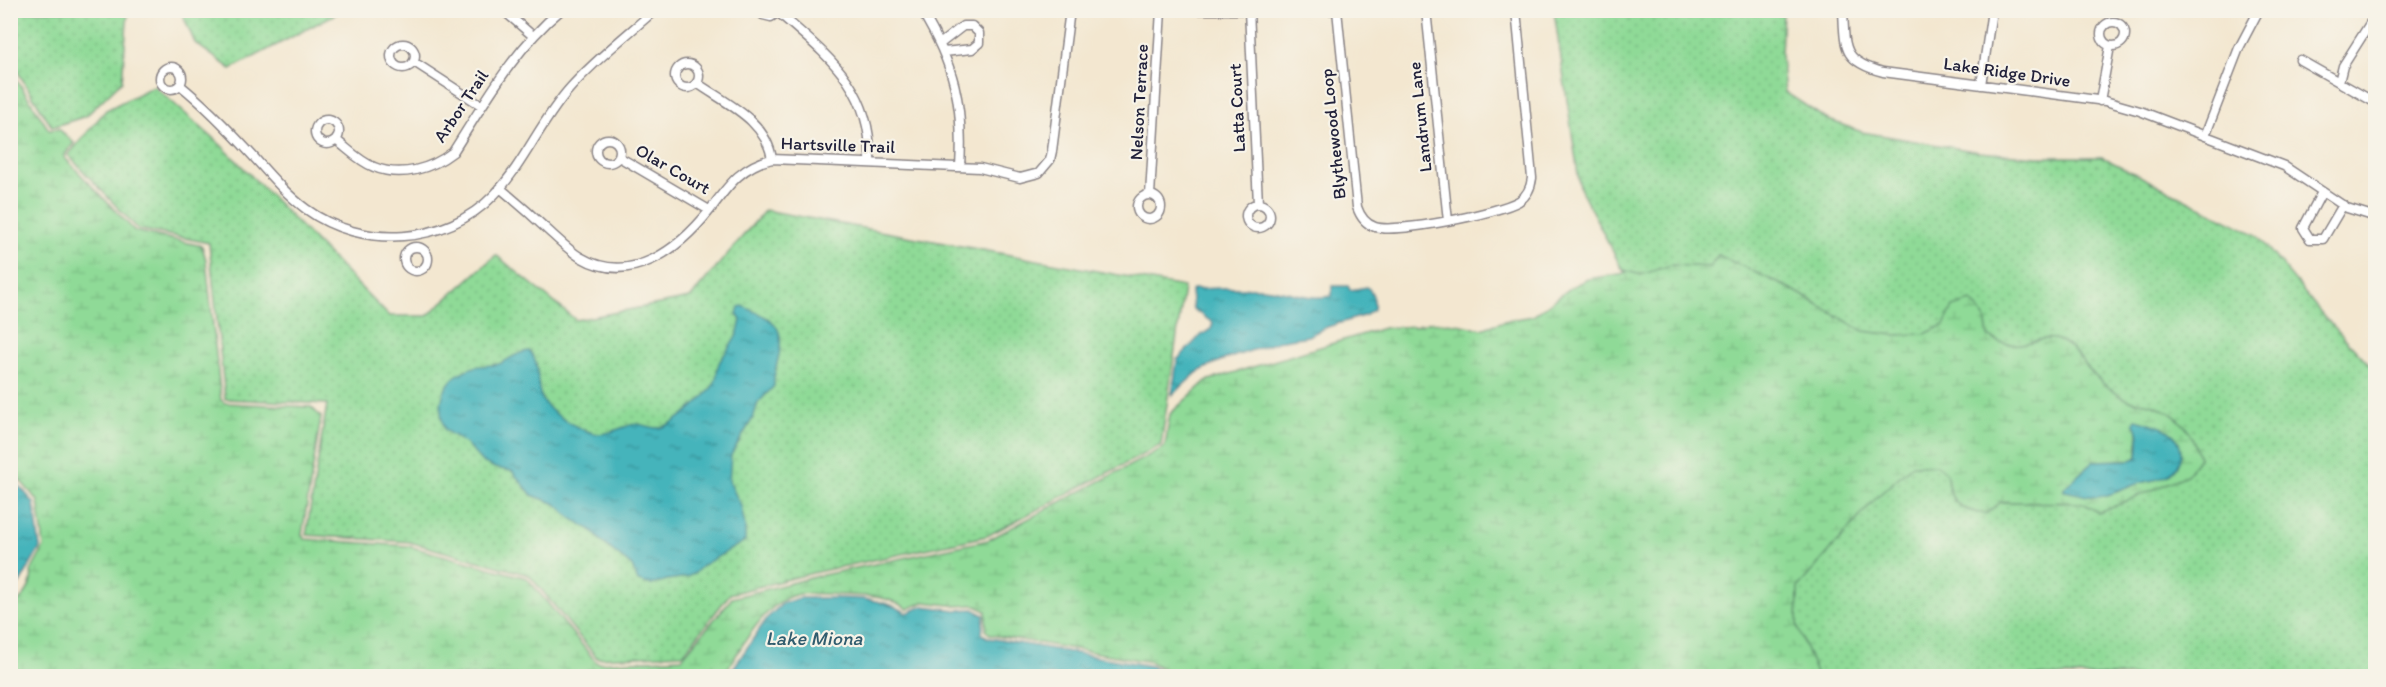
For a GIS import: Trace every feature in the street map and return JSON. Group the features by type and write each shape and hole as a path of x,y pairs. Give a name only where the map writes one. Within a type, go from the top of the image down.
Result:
{"street":[{"path":"503,10 533,36"},
{"name":"Arbor Trail","path":"336,140 374,167 397,172 428,167 441,162 453,152 510,63 533,36 561,10"},
{"path":"180,85 212,112 287,193 308,211 341,228 360,234 414,236 431,232 464,218 501,188 545,121 571,87 655,10"},
{"path":"759,10 767,16 780,12 823,52 850,82 866,115 871,148 870,163"},
{"path":"921,10 941,43 955,88 961,120 960,167"},
{"name":"Hartsville Trail","path":"501,188 580,257 611,267 632,267 656,259 688,236 738,174 757,162 772,159 960,167 996,171 1020,178 1030,177 1045,168 1052,151 1070,10"},
{"name":"Nelson Terrace","path":"1150,195 1161,10"},
{"name":"Blythewood Loop","path":"1182,10 1337,10 1359,213 1369,224 1384,229 1476,216 1512,204 1527,194 1532,178 1516,10"},
{"name":"Landrum Lane","path":"1426,10 1448,221"},
{"name":"Lake Ridge Drive","path":"1843,10 1845,44 1852,59 1860,64 1882,72 2100,101 2140,111 2284,166 2343,205 2376,217"},
{"path":"1981,85 1992,10"},
{"path":"2205,136 2239,48 2259,10"},
{"name":"Latta Court","path":"1249,11 1258,204"},
{"path":"2339,82 2343,66 2376,14"},
{"path":"941,43 963,26 972,26 979,33 979,43 972,49 944,52"},
{"path":"2100,101 2110,46"},
{"path":"2300,60 2376,103"},
{"path":"414,62 482,106"},
{"path":"697,83 756,124 767,139 772,159"},
{"name":"Olar Court","path":"619,157 709,210"},
{"path":"2322,192 2303,228 2310,239 2323,239 2343,205"},
{"path":"414,236 415,247"}],"green space":[{"path":"13,11 128,11 122,81 86,116 52,127 11,61"},
{"path":"181,11 341,11 231,69 195,43"},
{"path":"1554,11 1783,11 1781,55 1785,92 1826,119 1862,132 1979,152 2038,157 2102,157 2257,235 2322,314 2375,370 2375,676 1767,676 1823,460 1622,269 1580,188"},
{"path":"10,69 49,130 59,129 74,143 65,158 135,231 202,246 206,260 221,400 225,403 311,407 321,417 302,535 305,539 408,546 527,578 597,663 682,658 732,598 818,576 988,540 1163,448 1170,414 1206,381 1384,328 1416,326 1430,322 1482,329 1504,321 1533,316 1573,286 1588,279 1626,273 1624,270 1641,275 1671,265 1710,267 1718,255 1795,291 1863,331 1895,335 1925,334 1944,325 1953,307 1971,301 1985,317 1988,336 2011,344 2046,339 2062,342 2098,379 2118,394 2130,400 2154,405 2172,414 2189,432 2199,458 2187,475 2099,513 2083,503 2001,502 1986,514 1977,513 1956,503 1949,491 1947,473 1937,465 1912,465 1878,496 1798,587 1797,625 1817,676 1175,676 1151,662 991,635 986,631 986,611 973,605 958,606 924,602 908,609 893,601 878,598 811,593 787,598 765,615 723,676 11,676 11,607 26,592 31,582 31,571 44,547 38,501 11,470","holes":["2134,422 2175,468 2154,480 2138,483 2116,492 2064,490 2094,461 2131,460 2138,457 2138,429"]},
{"path":"154,86 221,145 389,316 427,316 496,255 576,320 690,298 765,210 1184,287 1161,445 987,536 817,572 730,594 683,654 597,658 529,575 409,542 306,535 327,404 225,399 209,243 138,229 68,155 106,110"}],"water":[{"path":"1332,286 1348,286 1350,290 1367,287 1374,297 1374,309 1366,315 1327,327 1308,336 1283,340 1220,361 1198,372 1172,395 1177,360 1200,336 1211,329 1213,323 1193,309 1191,292 1194,289 1261,288 1323,297 1332,296"},
{"path":"742,306 769,319 778,330 780,337 774,386 758,403 753,418 731,455 729,481 741,506 745,541 687,577 652,585 638,581 632,566 603,543 591,530 571,518 556,504 532,495 512,471 495,468 482,462 467,445 445,430 442,420 442,400 449,383 456,376 475,367 499,364 529,351 536,364 543,400 551,410 571,424 599,434 635,424 655,428 664,426 690,410 715,382 719,364 738,332 741,320 737,314 739,307"},
{"path":"2136,419 2165,429 2176,438 2180,444 2181,455 2173,471 2161,478 2102,496 2093,497 2064,491 2064,488 2094,461 2131,460 2138,457 2139,435 2134,422"},
{"path":"11,476 34,503 40,548 20,583 11,591"},
{"name":"Lake Miona","path":"800,598 855,598 882,602 907,613 923,606 957,610 973,609 984,615 982,634 989,638 1151,666 1167,676 728,676 767,618 783,603"}]}
